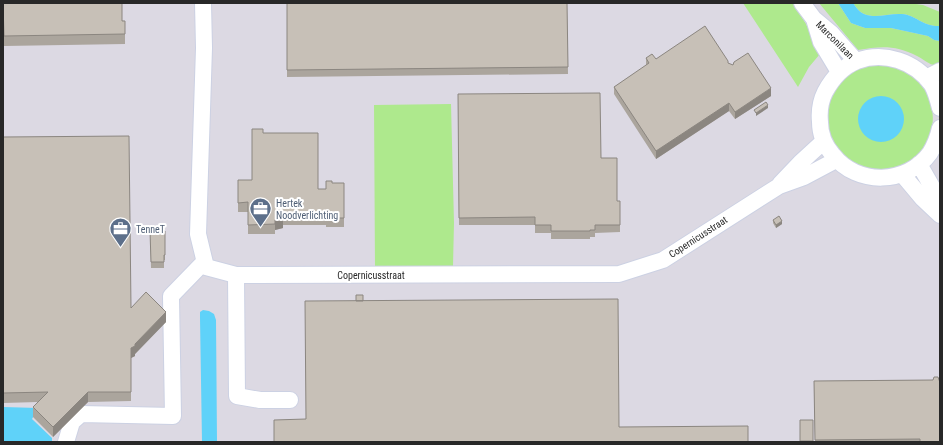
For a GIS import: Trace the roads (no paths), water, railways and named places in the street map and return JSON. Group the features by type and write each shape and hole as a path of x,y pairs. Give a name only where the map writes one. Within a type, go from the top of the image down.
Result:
{"street":[{"path":"66,442 72,422 80,414 172,416 171,296 204,262 198,234 204,48 203,3"},
{"name":"Marconilaan","path":"802,3 814,19 832,34 856,61"},
{"name":"Marconilaan","path":"814,19 821,42 839,72"},
{"path":"939,98 933,74 894,58 875,57 856,61 839,72 829,84 821,104 820,127 824,142 836,160 848,169 860,175 874,178 888,178 902,174 919,164 930,153 937,140 940,128"},
{"name":"Copernicusstraat","path":"779,186 800,163 824,142"},
{"name":"Copernicusstraat","path":"204,262 206,268 236,275 619,274 664,260 779,186 804,177 836,160"},
{"path":"919,164 935,192 940,206"},
{"path":"902,174 923,199 940,215"},
{"path":"236,275 237,396 260,400 290,400"}],"water":[{"path":"838,3 853,3 864,14 878,16 902,14 911,16 929,25 940,26 940,41 934,40 928,36 891,28 865,28 851,23"},
{"path":"876,96 886,96 894,100 900,106 904,114 904,124 900,132 894,138 886,142 876,142 868,138 862,132 858,124 858,114 862,106 868,100"},
{"path":"203,310 214,314 216,320 217,442 202,442 200,312"},
{"path":"3,407 38,408 32,419 52,438 52,442 3,442"}],"place":[{"name":"Hertek Noodverlichting","path":"260,228"},
{"name":"TenneT","path":"120,248"}]}
